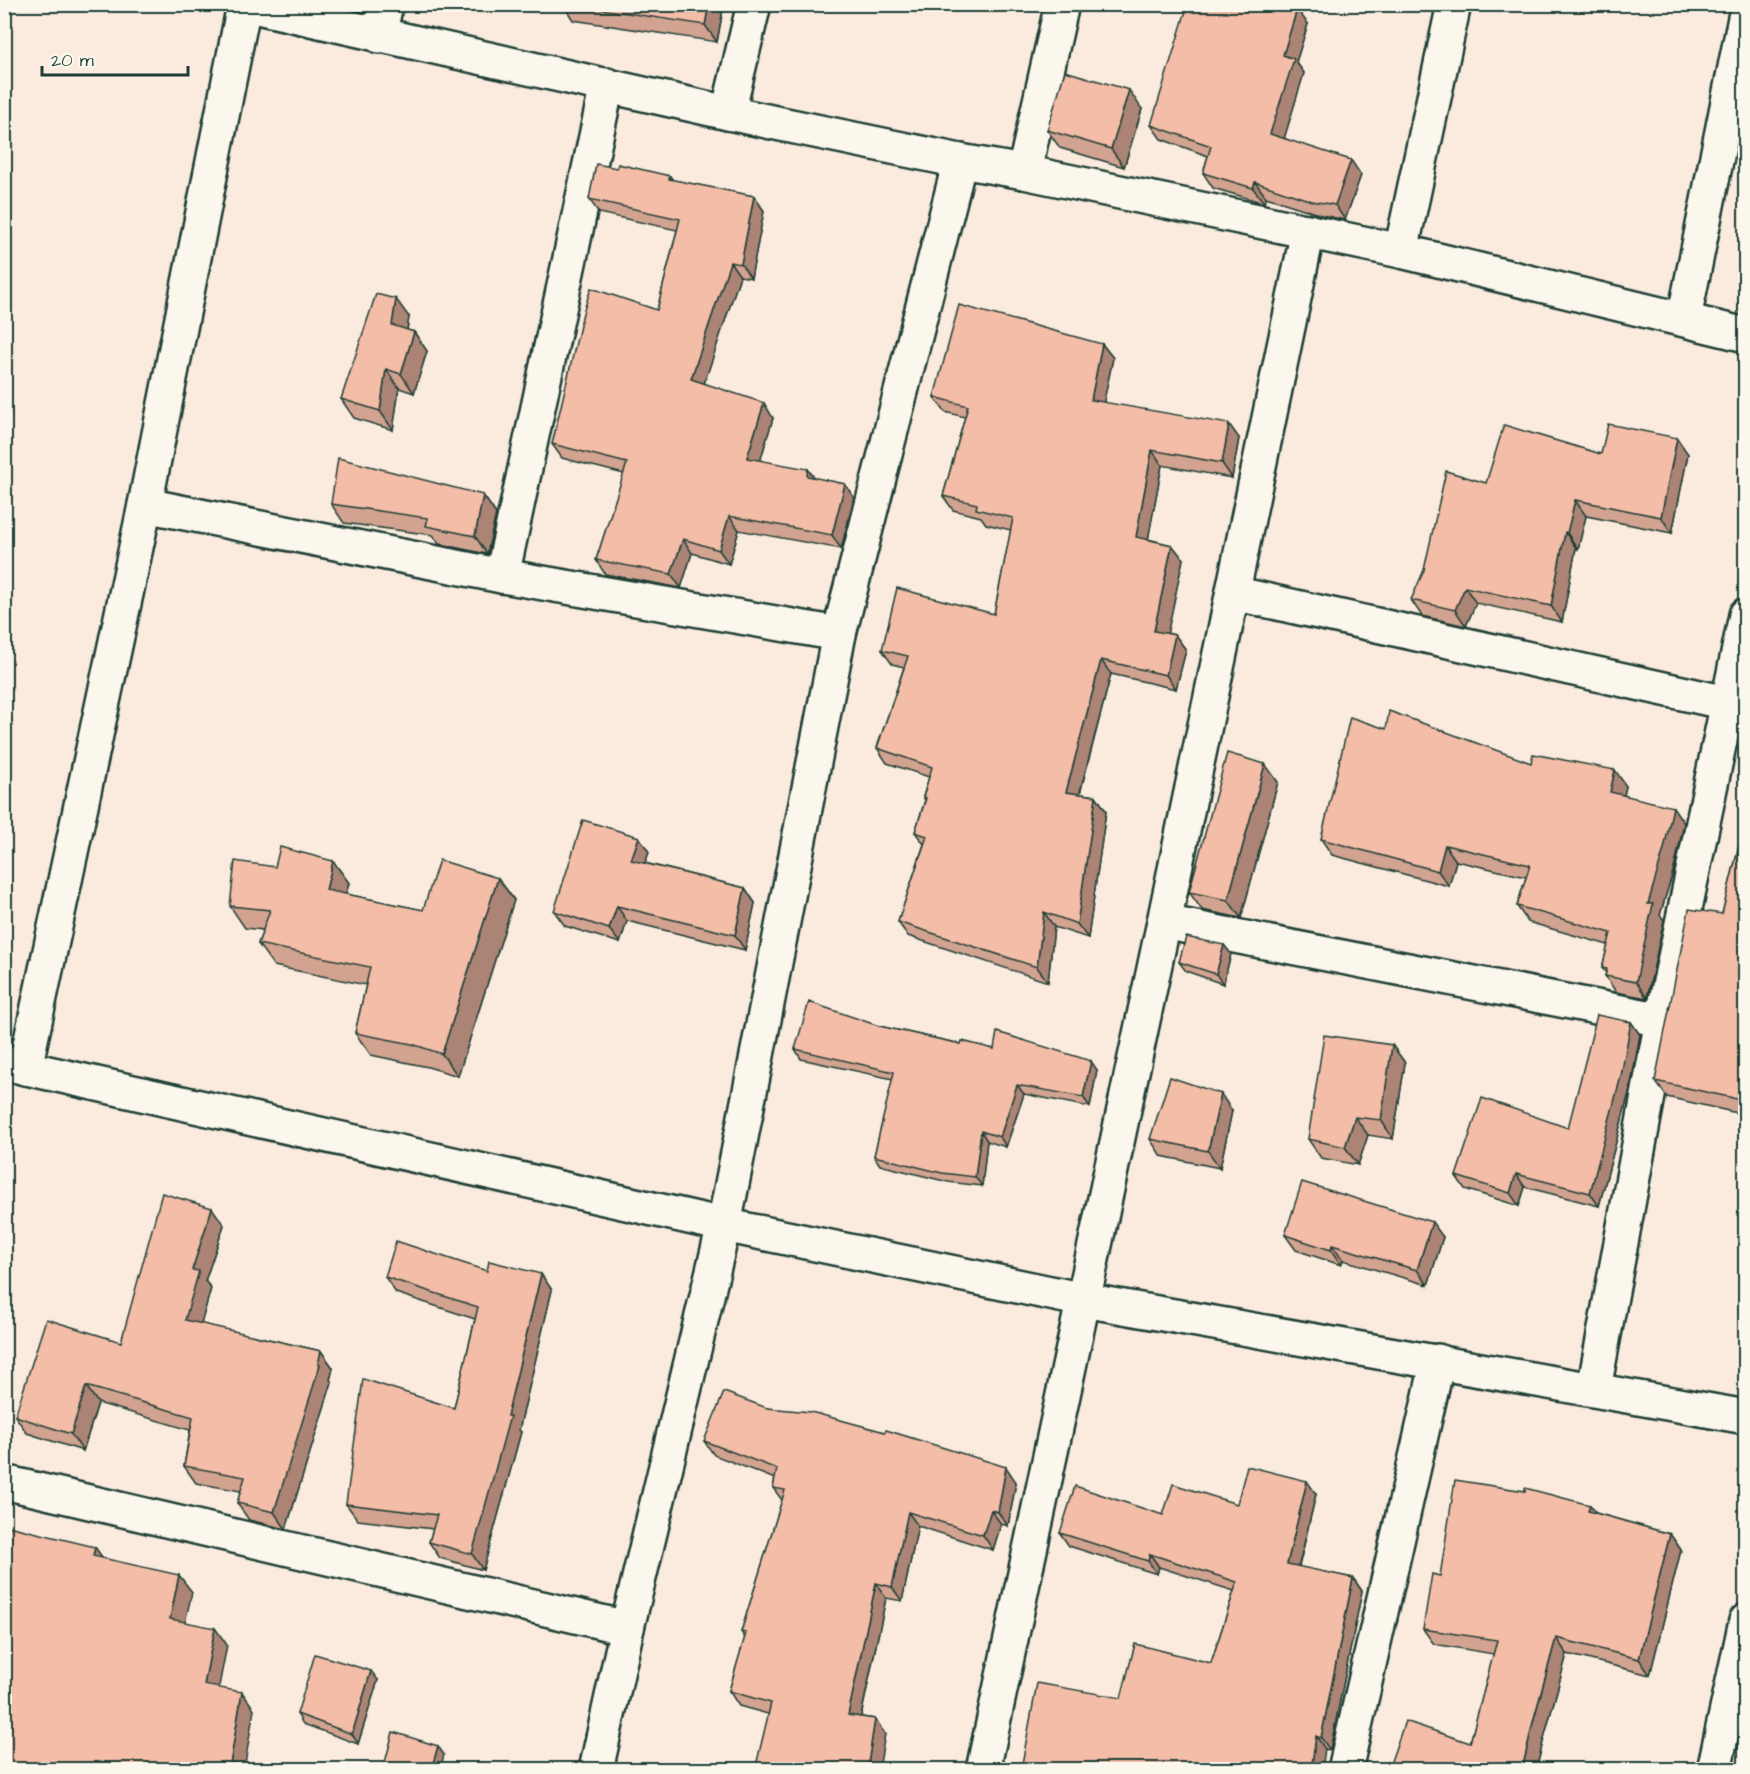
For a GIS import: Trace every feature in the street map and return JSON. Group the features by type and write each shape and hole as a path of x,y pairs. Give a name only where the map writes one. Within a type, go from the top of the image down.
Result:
{"street":[{"path":"1746,335 1401,251 728,113 244,4 145,505 15,1065 724,1225 1084,1300 1746,1417"},
{"path":"379,36 386,4"},
{"path":"728,113 754,4"},
{"path":"1024,172 1062,4"},
{"path":"1401,251 1454,4"},
{"path":"1684,320 1746,13"},
{"path":"502,576 607,86"},
{"path":"596,1770 627,1628 724,1225 839,634 960,161"},
{"path":"983,1770 1164,922 1308,231"},
{"path":"145,505 502,576 839,634"},
{"path":"1233,593 1727,703"},
{"path":"1594,1389 1662,1020 1746,615"},
{"path":"1164,922 1662,1020"},
{"path":"1345,1770 1438,1361"},
{"path":"4,1482 627,1628"},
{"path":"1714,1770 1746,1621"}],"building":[{"path":"568,4 709,4 705,25"},
{"path":"1188,4 1283,4 1297,9 1283,55 1294,59 1270,134 1351,160 1335,205 1312,201 1255,182 1253,188 1203,173 1211,146 1151,125"},
{"path":"1065,71 1129,90 1111,149 1047,130"},
{"path":"596,164 617,168 618,164 670,176 669,179 754,196 741,264 730,262 691,379 764,403 747,458 808,469 807,476 845,484 832,535 729,516 719,550 683,539 671,574 596,560 627,463 552,444 583,313 591,288 657,310 680,219 589,199"},
{"path":"376,294 396,299 392,325 414,332 401,374 386,369 380,411 341,399"},
{"path":"959,305 1102,344 1091,400 1229,424 1222,463 1152,450 1136,537 1172,545 1154,631 1175,635 1166,675 1101,660 1066,792 1096,796 1077,924 1044,912 1037,967 898,922 927,836 915,832 926,798 923,797 932,767 877,748 908,656 882,650 897,588 994,614 1013,518 976,509 977,504 943,496 968,406 934,397"},
{"path":"1608,424 1677,438 1661,517 1575,500 1567,533 1565,532 1551,606 1465,587 1455,610 1411,600 1424,570 1446,471 1486,483 1504,425 1601,454"},
{"path":"338,458 483,495 475,536 426,526 428,518 331,504"},
{"path":"1389,711 1531,763 1533,754 1615,770 1610,792 1673,807 1648,904 1653,904 1636,982 1605,976 1607,969 1602,968 1611,933 1517,906 1530,865 1445,845 1438,871 1321,839 1350,717 1386,729"},
{"path":"1227,753 1265,764 1228,900 1189,892"},
{"path":"1746,818 1746,1102 1655,1081 1689,909 1722,914"},
{"path":"583,820 639,837 631,860 745,888 735,935 617,906 609,929 554,911"},
{"path":"280,847 333,861 326,890 423,910 439,860 498,878 442,1054 412,1044 355,1033 370,967 258,944 270,910 230,906 235,861 275,867"},
{"path":"1186,937 1224,945 1216,974 1179,962"},
{"path":"809,1002 879,1026 961,1044 962,1041 994,1049 997,1032 1091,1061 1083,1097 1017,1085 1000,1137 981,1131 975,1177 942,1173 874,1156 894,1072 795,1049"},
{"path":"1597,1015 1631,1022 1621,1076 1590,1193 1516,1174 1510,1193 1456,1176 1482,1098 1568,1128"},
{"path":"1324,1035 1392,1045 1381,1120 1355,1117 1345,1147 1308,1139"},
{"path":"1170,1077 1221,1094 1208,1151 1150,1139"},
{"path":"1302,1182 1432,1222 1417,1270 1332,1245 1331,1250 1285,1235"},
{"path":"162,1193 212,1208 192,1270 199,1271 185,1320 321,1351 318,1364 320,1365 274,1512 237,1503 245,1477 184,1466 193,1417 86,1386 71,1434 15,1416 46,1319 121,1342"},
{"path":"396,1241 487,1271 489,1261 541,1274 507,1416 510,1416 472,1554 429,1542 437,1515 346,1504 363,1379 454,1408 478,1307 385,1277"},
{"path":"724,1392 767,1408 811,1412 885,1432 886,1430 1006,1467 998,1512 991,1510 983,1535 908,1512 892,1587 876,1583 848,1715 875,1719 867,1770 755,1770 771,1703 729,1691 746,1633 741,1632 785,1490 773,1488 777,1469 704,1441"},
{"path":"1247,1466 1307,1481 1287,1564 1353,1578 1321,1738 1316,1736 1311,1770 1013,1770 1014,1763 1022,1764 1037,1683 1121,1698 1135,1644 1211,1663 1237,1582 1150,1554 1148,1561 1060,1533 1075,1486 1163,1515 1173,1484 1237,1504"},
{"path":"1455,1480 1525,1491 1525,1488 1590,1505 1588,1511 1670,1534 1639,1659 1556,1638 1522,1770 1388,1770 1405,1721 1470,1743 1497,1640 1423,1629 1432,1574 1440,1576"},
{"path":"4,1525 95,1547 93,1556 179,1575 170,1619 215,1628 204,1685 242,1692 229,1770 4,1770"},
{"path":"315,1654 371,1671 352,1734 297,1714"},
{"path":"393,1732 438,1746 431,1770 383,1770"}]}
